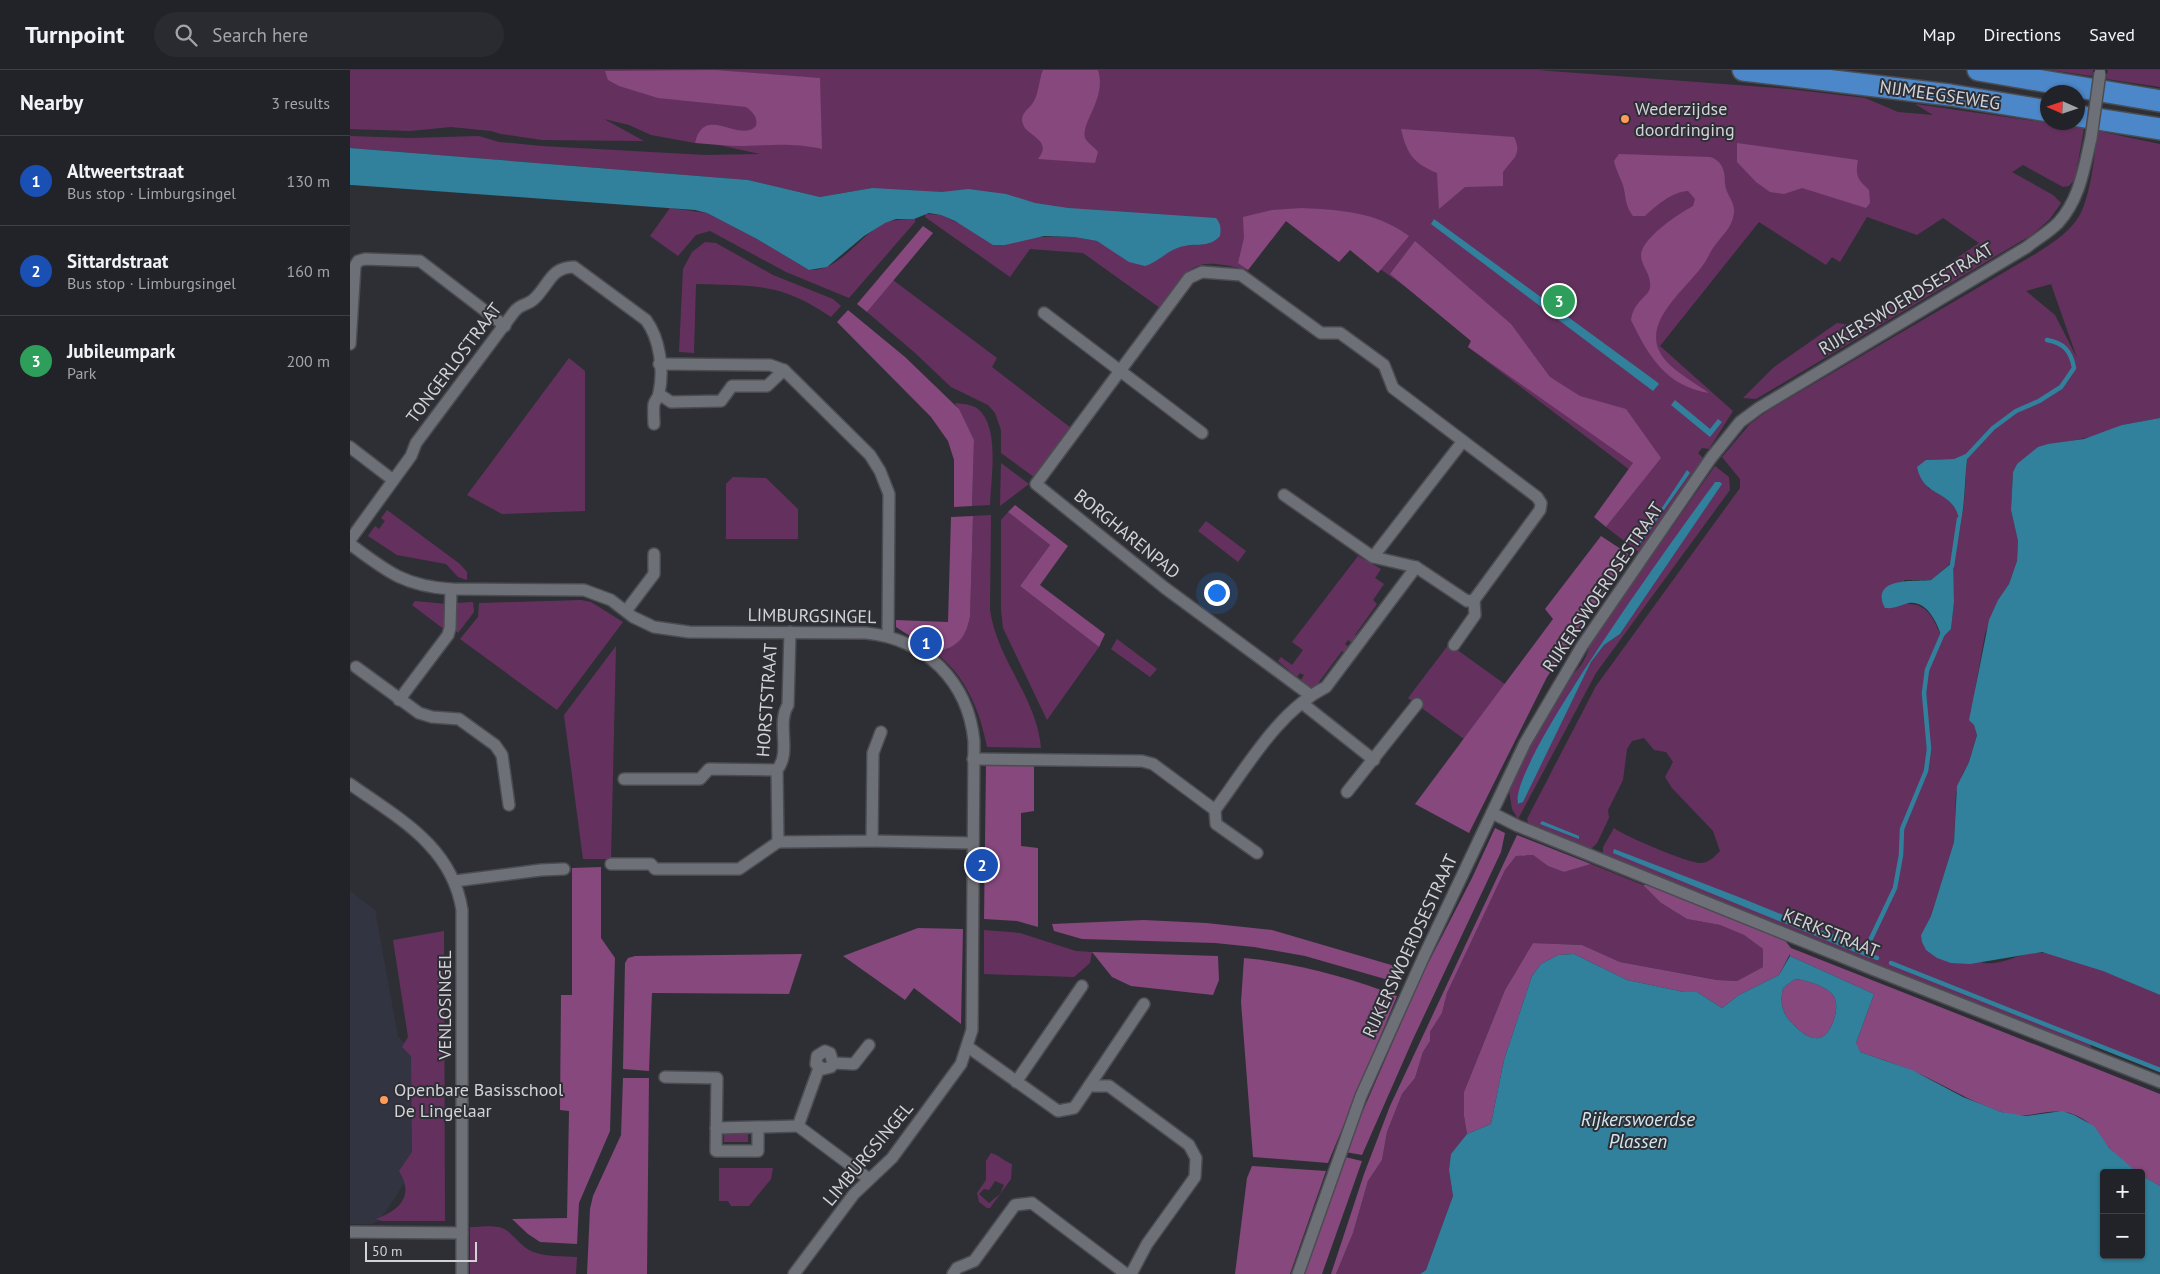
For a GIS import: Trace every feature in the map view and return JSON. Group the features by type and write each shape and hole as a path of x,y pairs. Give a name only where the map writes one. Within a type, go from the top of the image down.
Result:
{"highway":[{"name":"NIJMEEGSEWEG","path":"1743,70 1950,95 2040,110"},
{"name":"NIJMEEGSEWEG","path":"1978,70 2160,101"},
{"path":"2085,117 2160,128"}],"street":[{"name":"RIJKERSWOERDSESTRAAT","path":"1298,1274 1361,1096 1492,813 1551,696 1582,646 1711,458 1740,422 1758,408 2027,247 2058,224 2073,201 2081,184 2091,138 2100,72"},
{"path":"350,344 355,266 358,260 365,259 420,261 504,326"},
{"name":"TONGERLOSTRAAT","path":"350,542 411,456 416,443 520,304 532,301 556,271 564,267 574,267 646,320 657,341 659,364 659,394 654,404 654,424"},
{"path":"1120,370 1189,278 1202,272 1241,275 1321,333 1340,333 1384,365 1393,388 1538,497 1541,503 1540,510 1474,600 1467,602 1416,567 1373,557 1284,495"},
{"path":"1044,313 1202,433"},
{"path":"659,364 770,365 784,370 870,455 883,478 889,494 888,635"},
{"path":"659,394 671,402 721,401 732,386 767,386 784,370"},
{"name":"BORGHARENPAD","path":"1120,370 1036,484 1306,699"},
{"path":"1373,557 1462,441"},
{"path":"350,448 393,480"},
{"name":"LIMBURGSINGEL","path":"350,542 387,572 408,582 432,588 451,589 584,590 611,600 654,627 684,631 888,635 915,647 946,672 959,690 972,723 973,760 972,1030 968,1047 962,1064 892,1158 854,1194 794,1274"},
{"path":"626,611 654,574 654,554"},
{"path":"1258,853 1216,824 1215,810 1264,744 1291,712 1306,699 1326,687 1416,567"},
{"path":"400,700 447,636 450,628 451,589"},
{"path":"1454,645 1475,615 1474,600"},
{"name":"HORSTSTRAAT","path":"778,842 777,770 783,763 783,713 788,705 790,632"},
{"path":"356,667 400,700 426,715 459,719 495,744 502,755 509,805"},
{"path":"1306,699 1374,760"},
{"path":"1347,792 1417,704"},
{"path":"872,841 873,753 881,732"},
{"path":"973,760 1142,761 1152,764 1215,810"},
{"name":"HORSTSTRAAT","path":"624,779 700,779 709,769 777,770"},
{"name":"VENLOSINGEL","path":"350,784 418,831 445,864 455,882 462,910 462,1274"},
{"name":"KERKSTRAAT","path":"1492,813 1518,826 1877,971 2160,1082"},
{"path":"611,864 651,864 655,869 739,868 778,842 973,843"},
{"path":"455,882 541,870 564,869"},
{"path":"1016,1082 1082,986"},
{"path":"968,1047 1058,1111 1074,1108 1144,1004"},
{"path":"798,1126 819,1068 827,1069 833,1063 854,1064 869,1045"},
{"path":"665,1077 717,1078 716,1151 758,1151 758,1128"},
{"path":"1090,1086 1109,1086 1189,1145 1196,1158 1195,1177 1146,1244 1131,1274"},
{"path":"716,1128 798,1126 869,1179"},
{"path":"953,1274 957,1268 974,1261 978,1257 1015,1205 1032,1204 1126,1274"},
{"path":"350,1232 462,1233"}],"shaded area":[{"path":"350,70 1537,70 1789,89 1865,98 1898,112 1933,115 1915,104 2040,122 2040,130 2084,130 2075,179 2069,186 2063,187 2023,165 2012,172 2053,195 2061,203 2050,219 2033,234 1756,399 1743,398 1774,367 1837,323 1856,326 1979,243 1943,218 1917,235 1867,217 1840,262 1832,257 1826,265 1759,222 1660,346 1733,411 1709,449 1702,448 1698,453 1704,459 1640,553 1606,527 1643,480 1468,347 1471,341 1428,304 1382,270 1350,250 1339,262 1286,221 1248,270 1214,264 1203,264 1195,267 1187,273 1160,308 1083,253 1030,249 1010,277 925,217 926,214 941,215 1005,245 1031,237 1074,237 1097,241 1118,253 1170,252 872,188 820,197 748,180 350,148 350,136 408,138 479,136 499,142 542,146 705,155 760,154 696,140 695,143 651,135 629,125 604,119 644,141 542,140 491,131 451,127 410,131 350,129","holes":["1687,470 1640,544 1639,542"]},
{"path":"715,70 820,78 822,149 793,145 739,146 695,143 700,132 706,126 723,126 741,131 749,130 756,126 756,117 746,107 658,98 619,86 608,80 605,71"},
{"path":"1043,70 1098,70 1100,81 1097,100 1085,131 1086,140 1098,152 1095,163 1038,159 1043,147 1038,139 1025,128 1022,117 1036,97"},
{"path":"2050,70 2093,70 2092,76"},
{"path":"2108,70 2160,70 2160,87 2106,79"},
{"path":"1401,129 1514,137 1517,153 1503,172 1503,186 1465,187 1439,209 1437,173 1412,157"},
{"path":"2098,131 2160,144 2160,418 2122,425 2099,435 2071,441 2017,464 2013,472 2011,510 2018,541 2017,561 2009,584 1998,600 1985,634 1975,690 1974,725 1977,734 1969,762 1956,793 1954,842 1931,916 1921,935 1962,955 1984,963 1999,962 2037,952 2060,956 2104,971 2160,995 2160,1072 2090,1044 2093,1051 1606,855 1603,853 1603,847 1614,828 1630,837 1693,862 1706,862 1720,851 1713,831 1672,788 1665,777 1673,762 1666,752 1654,750 1644,738 1632,741 1627,749 1623,780 1608,810 1609,818 1597,843 1590,850 1529,825 1527,819 1596,686 1740,488 1740,479 1722,457 1750,424 1769,410 2037,253 2063,235 2076,221 2085,202 2091,178","holes":["2051,284 2077,358 2055,315 2026,291","1968,454 1964,506 1960,523 1959,516 1953,505 1928,488 1926,460 1954,459","1952,562 1954,602 1951,629 1942,638 1926,610 1921,606 1907,604 1904,580 1931,580","1614,850 1850,941 1870,957"]},
{"path":"1737,143 1858,160 1857,174 1869,190 1870,203 1866,208 1802,188 1784,194 1770,192 1756,182 1737,162"},
{"path":"1619,154 1710,157 1718,161 1722,168 1726,188 1734,209 1733,219 1703,265 1666,310 1659,322 1656,335 1658,348 1666,361 1709,393 1681,384 1670,377 1652,358 1631,320 1635,308 1650,288 1649,279 1641,259 1643,248 1647,241 1662,227 1693,206 1695,199 1688,191 1682,192 1664,200 1645,216 1633,216 1614,161"},
{"path":"670,208 707,213 757,239 809,270 820,269 830,265 884,223 915,218 915,222 849,298 786,272 710,231 696,235 678,256 650,236"},
{"path":"1302,208 1345,211 1371,217 1397,228 1409,236 1378,273 1350,250 1339,262 1286,221 1248,270 1238,263 1244,238 1243,217 1272,210"},
{"path":"923,226 933,233 867,312 857,304"},
{"path":"1415,241 1511,324 1550,377 1580,396 1626,409 1661,458 1606,527 1594,517 1633,463 1468,347 1471,341 1390,274"},
{"path":"705,242 716,243 773,275 833,299 841,306 831,317 797,297 767,288 696,284 694,353 679,352 683,269 692,252"},
{"path":"893,280 997,358 992,367 1071,428 1034,477 1001,453 1001,430 995,413 988,405 951,387 867,312"},
{"path":"848,310 905,357 959,409 974,440 972,506 954,507 954,460 948,441 931,417 837,322"},
{"path":"569,358 585,371 585,511 502,514 467,495"},
{"path":"955,403 970,405 978,409 985,417 989,428 993,454 990,505 972,506 974,440"},
{"path":"1001,463 1029,484 1000,506"},
{"path":"1715,466 1729,477 1730,490 1596,673 1518,819 1512,809 1509,790 1524,757 1569,676 1583,662 1590,643","holes":["1715,482 1720,482 1721,485 1620,634 1604,645 1591,662 1523,801 1519,804 1517,801 1571,690"]},
{"path":"733,477 766,478 798,509 798,539 726,539 726,484"},
{"path":"1015,505 1068,546 1040,585 1105,634 1099,647 1020,586 1050,545 1008,512"},
{"path":"387,510 460,564 467,572 467,580 458,577 446,564 397,555 368,536 375,526 379,529 385,521 381,518"},
{"path":"1008,512 1050,545 1020,586 1099,647 1047,720 1003,628 1001,609 1001,520"},
{"path":"991,515 990,610 1000,646 1032,712 1041,748 987,747 980,720 970,695 956,672 936,653 948,649 968,625 970,617 973,516"},
{"path":"973,516 970,617 968,625 959,641 950,648 936,653 896,627 896,620 948,622 951,517"},
{"path":"1206,521 1246,551 1238,562 1198,531"},
{"path":"1601,536 1630,555 1547,677 1469,833 1415,804 1553,619 1545,609"},
{"path":"1358,556 1381,569 1375,578 1384,584 1373,600 1377,604 1355,635 1358,637 1354,644 1348,640 1345,644 1350,648 1347,654 1342,651 1319,682 1320,687 1313,689 1301,680 1304,675 1300,673 1297,677 1278,661 1281,657 1292,665 1303,650 1292,642"},
{"path":"581,600 591,602 623,622 557,710 460,639 478,617 479,603"},
{"path":"415,601 446,604 445,630 412,605"},
{"path":"473,602 474,612 458,633 456,631 457,603"},
{"path":"1117,639 1157,669 1150,677 1111,649"},
{"path":"1449,644 1506,685 1464,739 1408,698"},
{"path":"616,646 611,859 583,859 564,715"},
{"path":"986,763 1034,764 1034,811 1021,813 1021,846 1038,848 1038,927 1017,921 984,919"},
{"path":"1495,828 1505,833 1501,852 1414,1037 1362,1155 1345,1152 1422,975 1472,878"},
{"path":"1517,835 1591,864 1564,872 1548,866 1533,855 1516,856 1505,870 1447,993 1442,1013 1430,1032 1430,1041 1423,1052 1415,1078 1402,1094 1387,1132 1382,1160 1368,1181 1353,1233 1336,1274 1331,1274 1364,1174 1390,1106"},
{"path":"1533,855 1548,866 1564,872 1591,864 1643,885 1661,903 1687,919 1720,925 1744,935 1763,949 1763,967 1737,981 1717,980 1620,962 1582,945 1533,943 1505,990 1464,1092 1464,1116 1467,1134 1451,1155 1449,1170 1453,1196 1426,1270 1420,1274 1336,1274 1353,1233 1368,1181 1382,1160 1387,1132 1402,1094 1415,1078 1423,1052 1430,1041 1430,1032 1442,1013 1447,993 1505,870 1516,856"},
{"path":"601,867 601,938 615,958 610,1131 579,1203 577,1244 540,1242 512,1219 567,1218 569,1111 560,1110 561,995 572,995 572,868"},
{"path":"1643,885 1650,885 1782,937 1791,948 2160,1094 2160,1186 2145,1177 2145,1169 2134,1169 2122,1160 2110,1149 2088,1122 2075,1115 2058,1111 2017,1115 1997,1111 1911,1070 1860,1052 1856,1049 1856,1043 1874,994 1790,956 1790,954 1779,975 1739,995 1722,1008 1697,992 1684,992 1627,980 1574,954 1558,955 1541,964 1532,976 1504,1060 1491,1124 1467,1134 1464,1116 1464,1092 1505,990 1533,943 1582,945 1620,962 1717,980 1737,981 1763,967 1763,949 1744,935 1720,925 1687,919 1661,903"},
{"name":"Openbare Basisschool De Lingelaar","path":"350,891 375,910 398,1037 419,1056 419,1144 407,1179 379,1221 372,1224 350,1224"},
{"path":"1144,920 1206,923 1272,930 1405,969 1399,983 1305,956 1254,947 1215,943 1082,939 1054,931 1052,924"},
{"path":"918,928 963,929 961,1024 914,988 905,1000 843,956"},
{"path":"984,930 1020,933 1076,951 1092,952 1090,963 1074,977 984,974"},
{"path":"444,931 445,1221 382,1221 376,1219 392,1211 402,1201 405,1187 399,1171 412,1152 411,1056 402,1047 408,1037 393,940"},
{"path":"1092,952 1218,956 1219,980 1213,995 1131,986 1112,977"},
{"path":"802,954 789,994 652,993 649,1071 623,1069 625,963 628,958 635,956"},
{"path":"1244,958 1283,963 1322,972 1397,996 1328,1163 1253,1157 1241,1002"},
{"path":"1795,979 1821,986 1830,992 1835,999 1835,1018 1826,1034 1822,1037 1809,1037 1788,1019 1784,1011 1782,1002 1783,988"},
{"path":"623,1078 649,1078 647,1274 587,1274 590,1209 593,1196 621,1135"},
{"path":"724,1133 748,1133 748,1142 724,1142"},
{"path":"991,1153 1012,1164 1011,1179 990,1208 979,1202 977,1193 986,1180 986,1161","holes":["995,1181 1004,1185 1000,1194 989,1203 979,1194 984,1189 989,1190"]},
{"path":"1345,1157 1362,1161 1322,1274 1304,1274"},
{"path":"1252,1166 1326,1171 1290,1274 1235,1274 1247,1178"},
{"path":"719,1168 773,1168 771,1179 749,1206 731,1206 728,1201 719,1201"},
{"path":"494,1226 502,1228 525,1247 538,1254 577,1257 576,1274 470,1274 470,1227"}],"water":[{"path":"350,148 748,180 820,197 872,188 942,192 968,189 1006,194 1035,203 1068,208 1216,218 1220,224 1220,236 1206,244 1180,247 1145,266 1129,262 1097,241 1074,237 1044,236 1005,245 993,245 955,221 941,215 929,213 914,219 896,219 885,223 864,236 827,267 809,270 757,239 707,213 695,210 350,185"},
{"path":"1434,219 1659,384 1653,391 1431,224"},
{"path":"1675,400 1710,429 1718,419 1722,422 1710,437 1671,405"},
{"path":"2160,418 2160,995 2103,971 2042,952 1970,964 1951,963 1937,958 1926,950 1921,935 1931,916 1954,842 1957,786 1969,762 1977,735 1974,725 1969,720 1989,620 1998,600 2009,584 2017,561 2018,541 2011,510 2013,472 2017,464 2038,447 2084,439 2122,425"},
{"path":"1968,453 1960,525 1953,505 1926,485 1917,467 1926,460 1954,459"},
{"path":"1687,470 1690,473 1640,544 1639,542"},
{"path":"1715,482 1722,484 1620,634 1604,645 1591,662 1523,802 1518,804 1522,781 1540,744 1567,697 1636,593"},
{"path":"1953,562 1954,602 1951,629 1942,638 1931,614 1916,603 1885,608 1882,598 1883,590 1889,586 1906,581 1931,580"},
{"path":"1542,821 1579,836 1579,839 1540,824"},
{"path":"1614,849 1850,940 1873,951 1870,958 1862,955 1613,853"},
{"name":"Rijkerswoerdse Plassen","path":"1574,954 1627,980 1684,992 1697,992 1722,1008 1739,995 1779,975 1790,956 1874,994 1856,1043 1860,1052 1912,1070 1963,1097 2001,1112 2026,1116 2062,1111 2074,1115 2094,1126 2109,1148 2133,1169 2100,1169 2100,1259 2145,1259 2145,1177 2160,1186 2160,1274 1420,1274 1426,1270 1453,1196 1449,1170 1451,1154 1467,1134 1491,1124 1504,1060 1532,976 1541,964 1558,955","holes":["1795,979 1815,984 1830,992 1835,999 1836,1005 1835,1018 1832,1024 1826,1034 1818,1038 1809,1037 1798,1029 1788,1019 1782,1002 1783,988"]}],"waterway":[{"path":"1966,457 1993,428 2016,411 2039,401 2061,387 2074,368 2073,362 2066,349 2058,343 2047,340"},
{"path":"1952,566 1959,519"},
{"path":"1877,958 1872,956 1866,949 1895,888 1901,855 1902,829 1926,771 1929,749 1924,693 1927,670 1943,633"},
{"path":"1891,963 2160,1070"}],"place":[{"name":"Wederzijdse doordringing","path":"1625,119"},
{"name":"Jubileumpark","path":"1559,301"},
{"name":"Altweertstraat","path":"926,643"},
{"name":"Sittardstraat","path":"982,865"},
{"name":"Openbare Basisschool De Lingelaar","path":"384,1100"}]}
